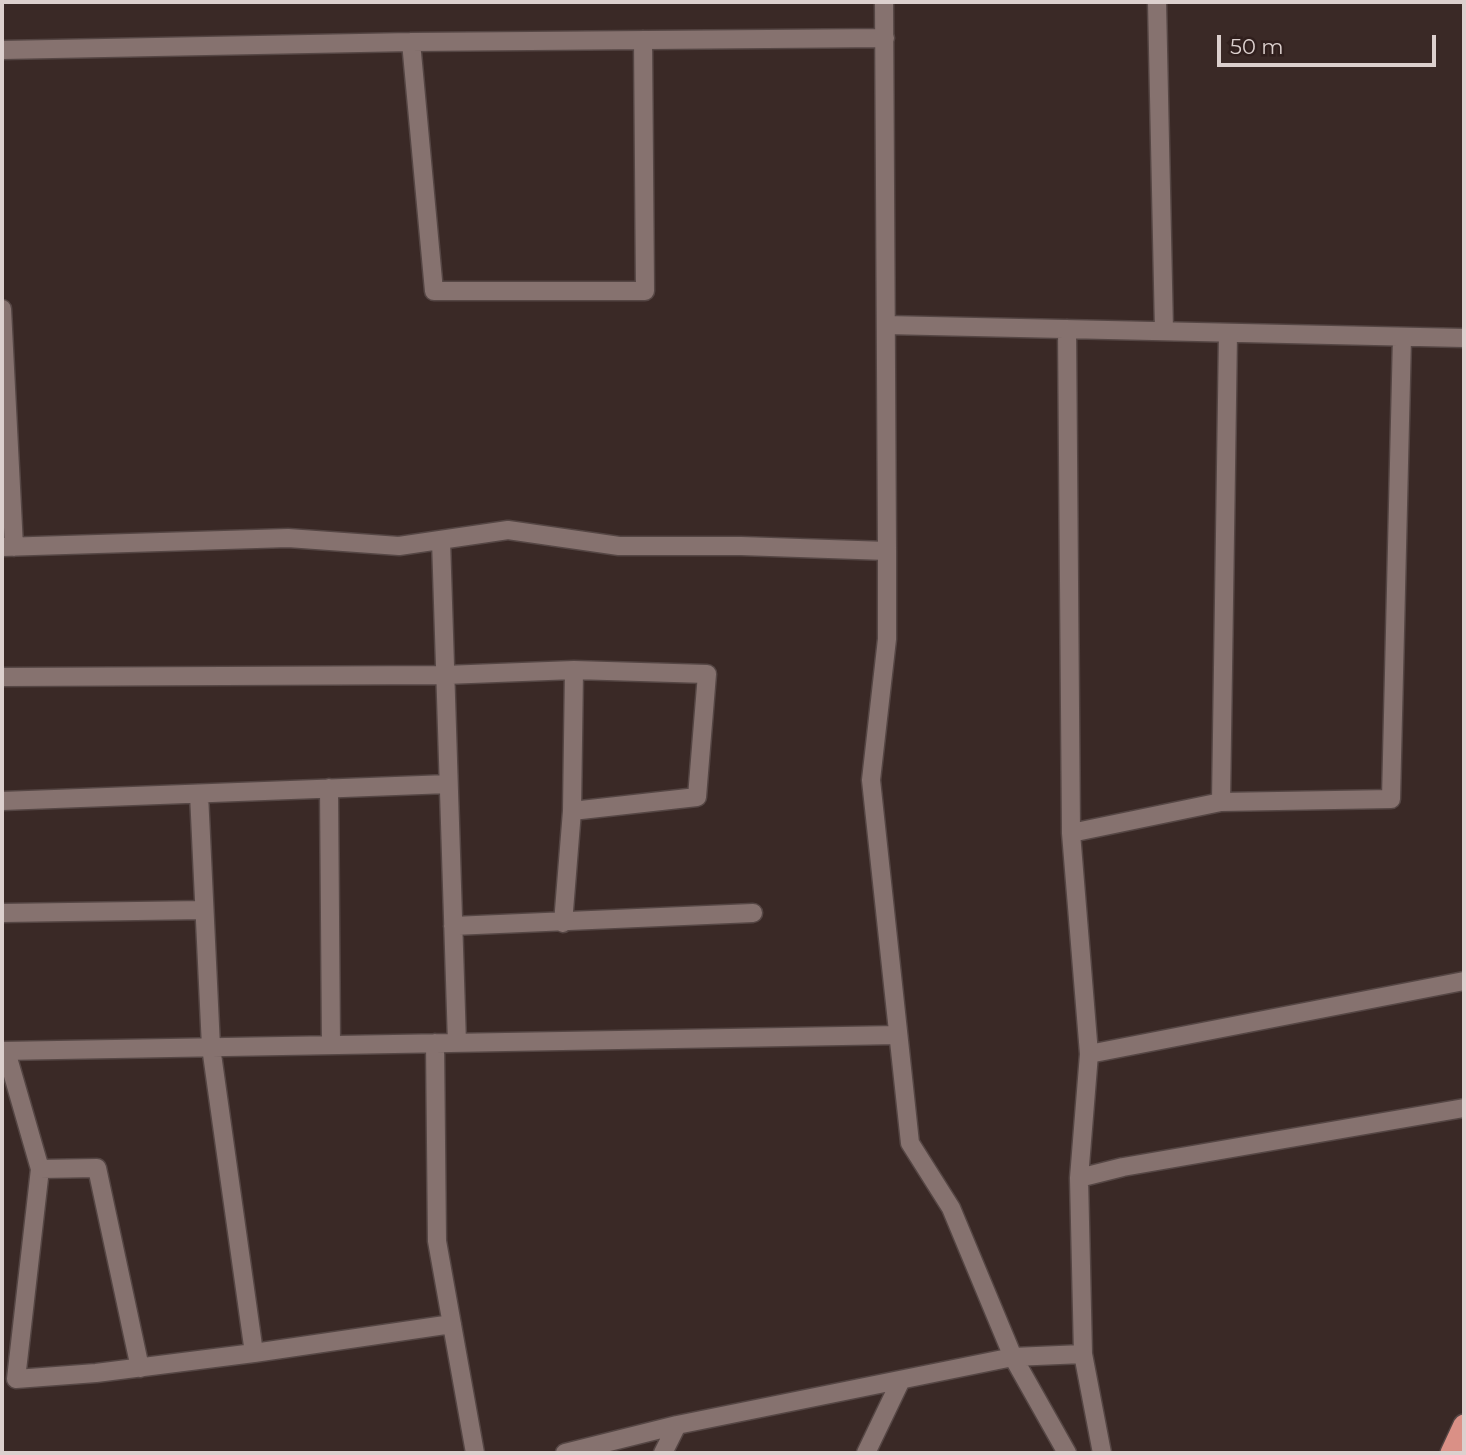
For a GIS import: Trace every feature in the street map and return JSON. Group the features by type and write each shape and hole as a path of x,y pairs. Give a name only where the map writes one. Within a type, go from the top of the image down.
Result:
{"highway":[{"path":"1451,1453 1464,1425"}],"street":[{"path":"884,2 887,639 871,780 910,1143 951,1208 1013,1357 1067,1453"},
{"path":"1157,2 1164,331"},
{"path":"2,50 411,42 885,38"},
{"path":"411,42 435,291 645,291 643,40"},
{"path":"2,309 8,547 288,538 399,546 508,530 619,547 741,546 887,551"},
{"path":"886,325 1464,338"},
{"path":"1067,329 1071,833 1089,1054 1079,1178 1083,1354 1102,1453"},
{"path":"1221,802 1228,333"},
{"path":"1071,833 1221,802 1391,799 1402,337"},
{"path":"441,540 457,1043"},
{"path":"563,923 572,811 574,670"},
{"path":"2,677 445,675 574,670 707,674 696,797 572,811"},
{"path":"2,801 449,784"},
{"path":"329,788 331,1045"},
{"path":"199,794 211,1047 254,1353"},
{"path":"2,913 204,910"},
{"path":"453,926 753,913"},
{"path":"1089,1054 1464,981"},
{"path":"452,1324 140,1368 16,1379 40,1169 4,1051 898,1035"},
{"path":"435,1043 437,1241 475,1453"},
{"path":"1079,1178 1123,1167 1464,1108"},
{"path":"40,1169 97,1168 140,1368"},
{"path":"565,1453 677,1425 1013,1357 1083,1354"},
{"path":"866,1453 901,1380"},
{"path":"663,1453 677,1425"}]}
